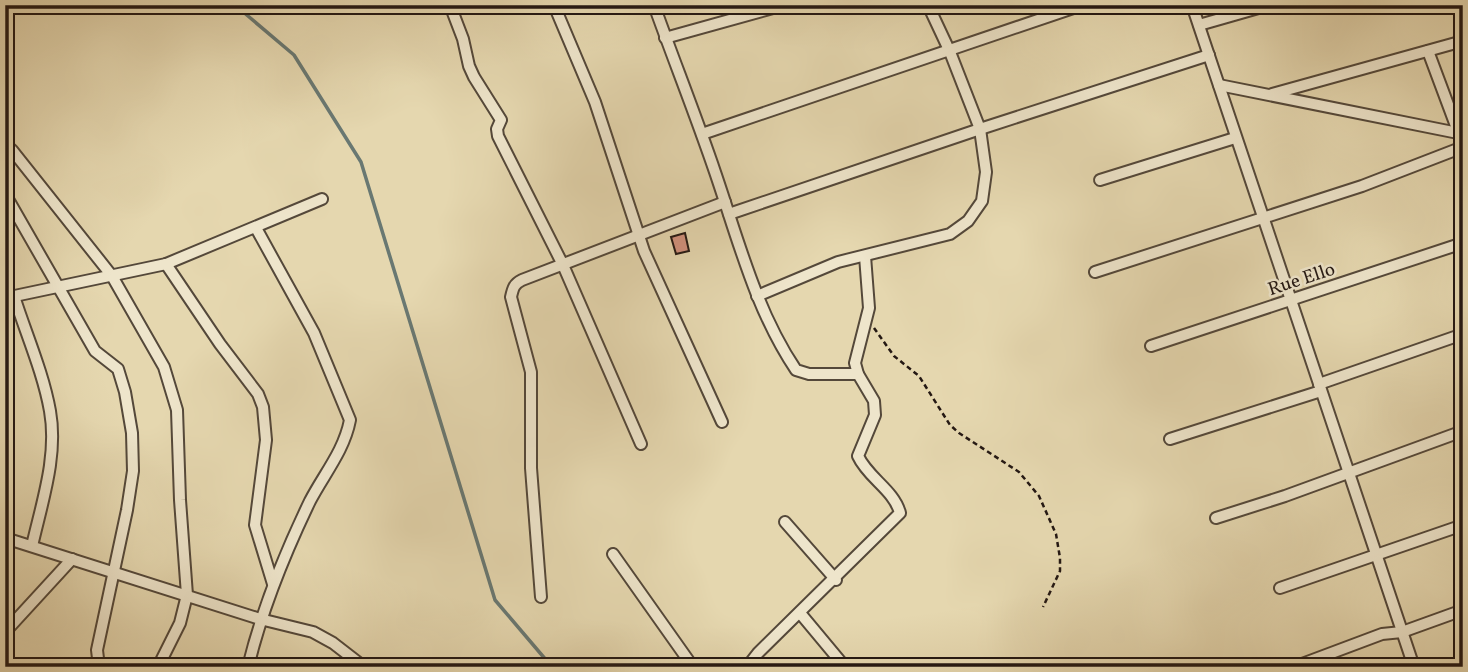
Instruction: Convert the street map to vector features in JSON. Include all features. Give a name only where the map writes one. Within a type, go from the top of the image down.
[{"type":"street","points":[[450,5],[463,39],[468,66],[502,120],[497,130],[498,136],[563,265],[641,444]]},
{"type":"street","points":[[554,5],[595,102],[640,236],[722,422]]},
{"type":"street","points":[[654,5],[702,134],[757,296],[778,343],[796,370],[809,374],[858,374]]},
{"type":"street","points":[[665,37],[748,10],[784,5]]},
{"type":"street","points":[[757,296],[838,262],[950,234],[968,221],[982,201],[986,188],[986,172],[980,129],[950,52],[928,5]]},
{"type":"street","points":[[702,134],[1083,5]]},
{"type":"street","points":[[1192,5],[1414,667]]},
{"type":"street","points":[[1199,25],[1269,5]]},
{"type":"street","points":[[1269,95],[1463,41]]},
{"type":"street","points":[[1428,51],[1461,133]]},
{"type":"street","points":[[729,214],[1209,55]]},
{"type":"street","points":[[1219,85],[1461,133]]},
{"type":"street","points":[[1100,180],[1235,138]]},
{"type":"street","points":[[1095,272],[1262,216],[1362,187],[1463,147]]},
{"type":"street","points":[[12,150],[112,276],[164,367],[177,410],[187,595],[180,622],[159,667]]},
{"type":"street","points":[[5,194],[95,351],[118,369],[125,392],[132,433],[132,471],[127,510],[97,650],[99,667]]},
{"type":"street","points":[[32,545],[49,471],[50,412],[10,297],[166,264],[322,200]]},
{"type":"street","points":[[541,597],[531,468],[531,372],[511,297],[515,284],[725,202]]},
{"type":"street","points":[[248,667],[260,619],[273,584],[310,502],[341,450],[351,420],[314,333],[256,228]]},
{"type":"street","name":"Rue Ello","points":[[1151,346],[1463,243]]},
{"type":"street","points":[[747,667],[900,513],[898,504],[864,467],[858,456],[875,415],[874,401],[858,374],[856,355],[869,308],[865,256]]},
{"type":"street","points":[[166,264],[220,344],[258,394],[263,407],[266,440],[255,525],[273,584]]},
{"type":"street","points":[[1170,439],[1463,334]]},
{"type":"street","points":[[1216,518],[1285,496],[1463,431]]},
{"type":"street","points":[[785,522],[835,579]]},
{"type":"street","points":[[1280,589],[1463,525]]},
{"type":"street","points":[[5,538],[260,619],[313,632],[333,643],[364,667]]},
{"type":"street","points":[[613,554],[693,667]]},
{"type":"street","points":[[5,632],[72,559]]},
{"type":"street","points":[[1294,667],[1382,634],[1402,632],[1463,610]]},
{"type":"street","points":[[800,613],[845,667]]},
{"type":"path","points":[[869,308],[873,326],[894,356],[919,376],[950,425],[1019,472],[1039,496],[1056,534],[1060,558],[1060,571],[1043,607]]},
{"type":"building","points":[[685,233],[689,251],[676,254],[671,237]]},
{"type":"waterway","points":[[5,6],[10,5]]},
{"type":"waterway","points":[[235,5],[294,55],[361,162],[495,600],[552,667]]}]
